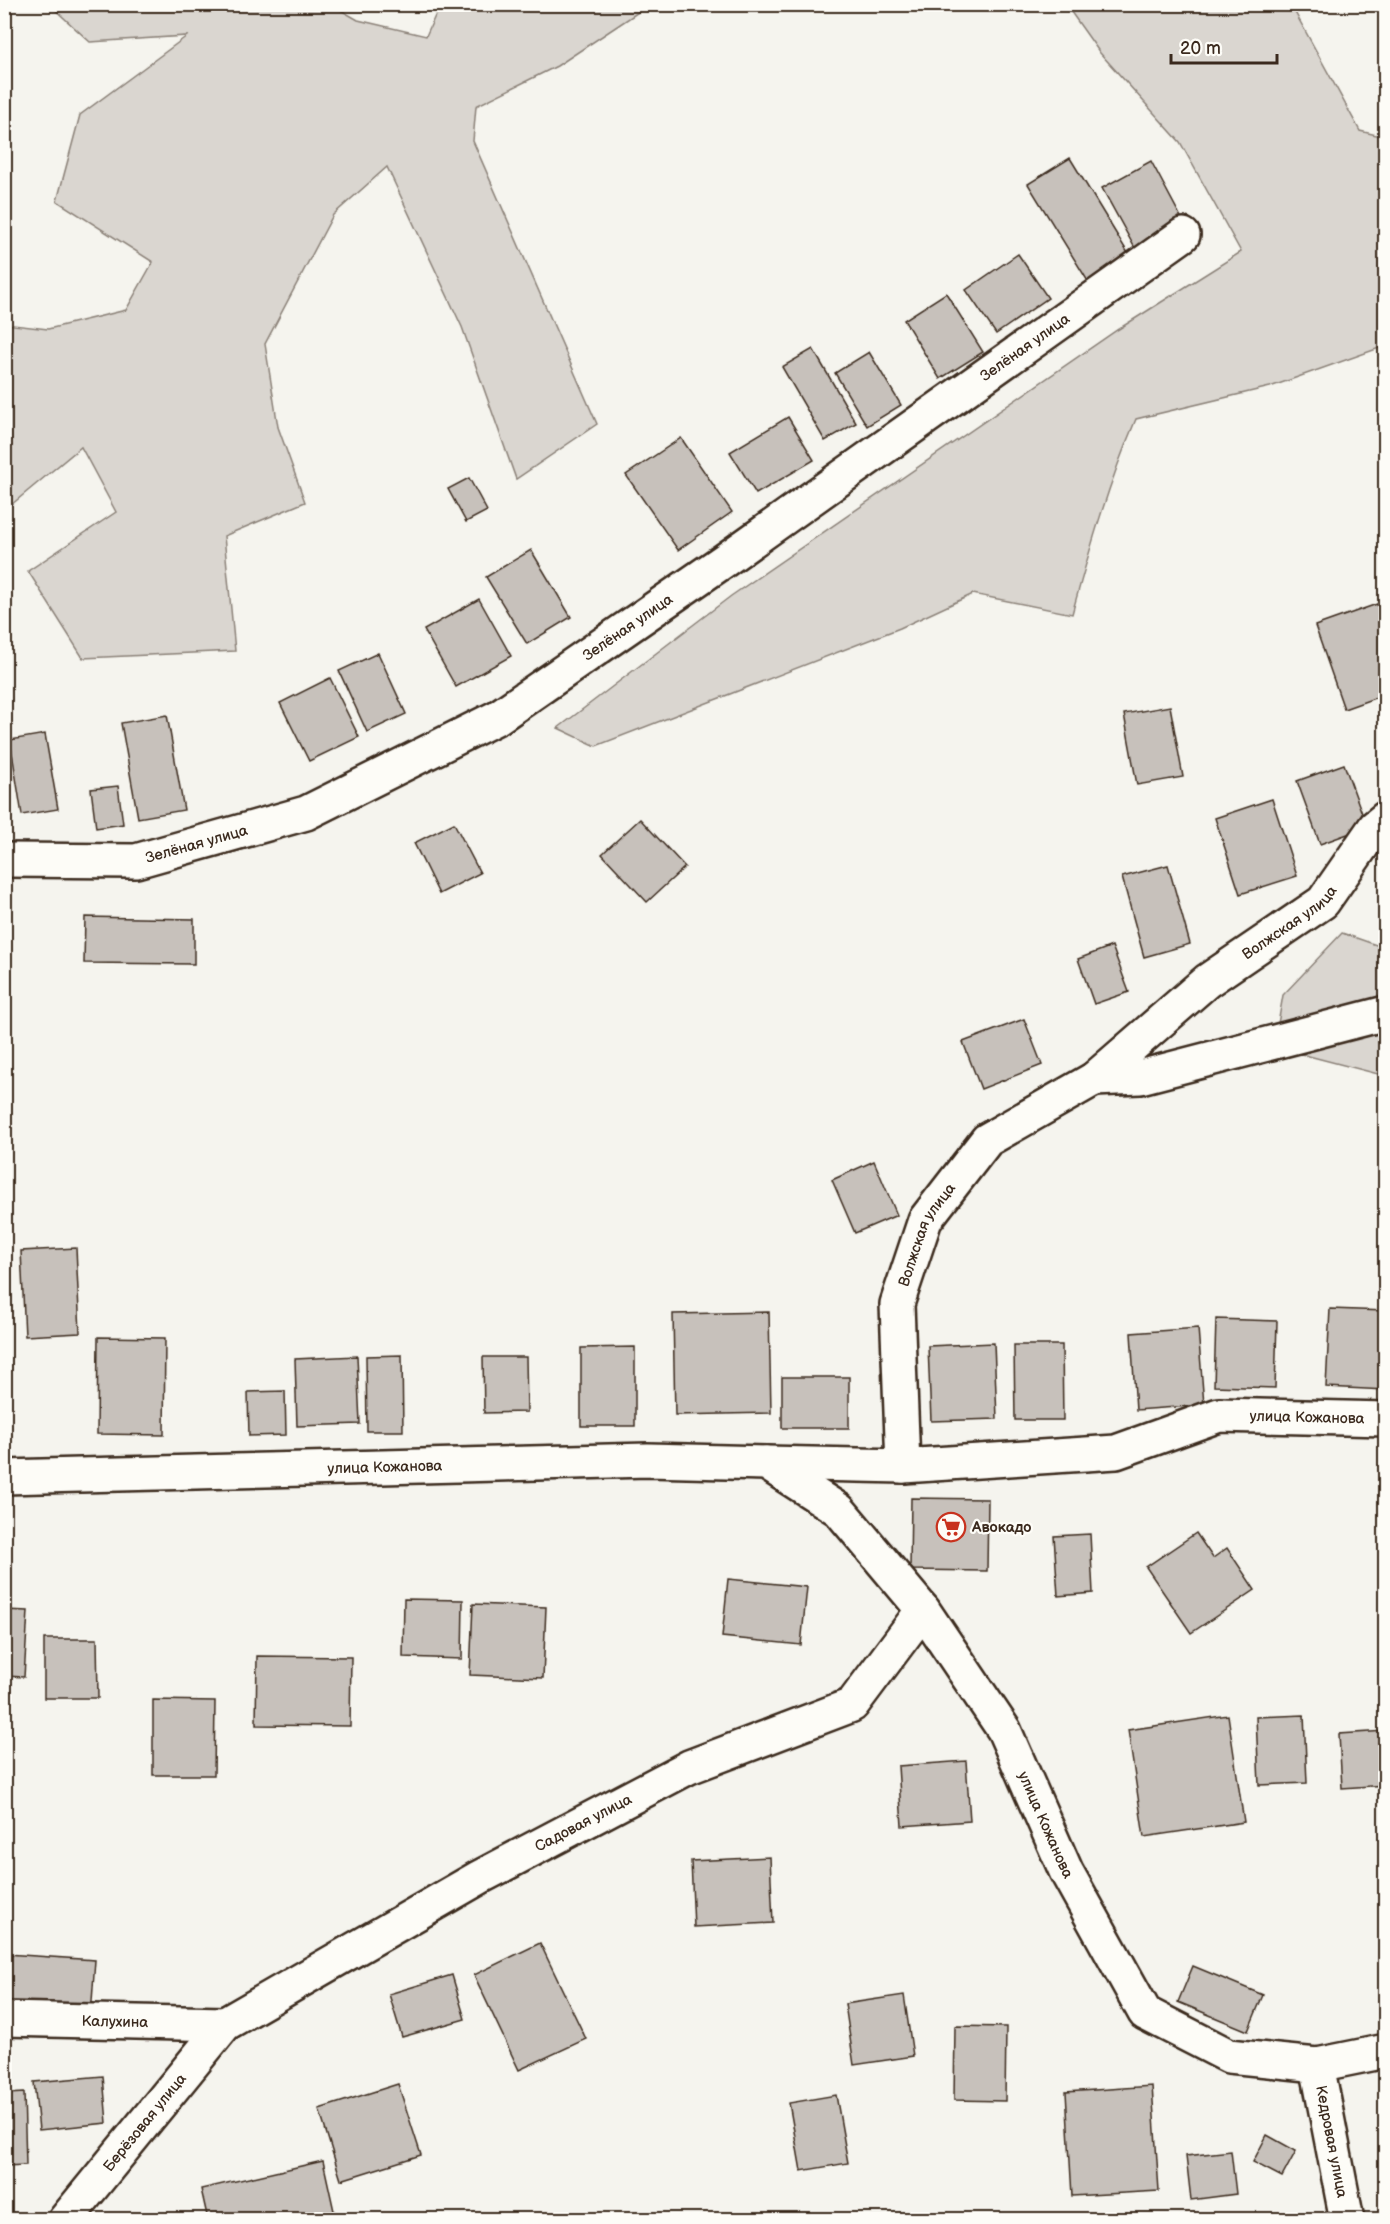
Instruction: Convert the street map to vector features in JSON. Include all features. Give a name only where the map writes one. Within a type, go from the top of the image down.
[{"type":"street","name":"Зелёная улица","points":[[4,860],[136,861],[306,813],[498,717],[725,560],[1184,235]]},
{"type":"street","name":"Волжская улица","points":[[903,1466],[897,1304],[925,1220],[987,1140],[1094,1079],[1208,981],[1323,902],[1375,827],[1386,818]]},
{"type":"street","name":"Волжская улица","points":[[1094,1079],[1140,1077],[1386,1013]]},
{"type":"street","name":"улица Кожанова","points":[[4,1477],[648,1460],[903,1466],[1116,1452],[1219,1415],[1386,1419]]},
{"type":"street","name":"улица Кожанова","points":[[766,1463],[839,1510],[923,1610],[1004,1730],[1066,1871],[1145,2013],[1229,2056],[1317,2065],[1386,2051]]},
{"type":"street","name":"Садовая улица","points":[[225,2024],[480,1877],[688,1767],[852,1705],[923,1610]]},
{"type":"street","name":"Калухина","points":[[4,2019],[225,2024]]},
{"type":"street","name":"Берёзовая улица","points":[[65,2220],[225,2024]]},
{"type":"street","name":"Кедровая улица","points":[[1317,2065],[1347,2220]]},
{"type":"shaded area","points":[[50,5],[332,5],[358,20],[426,36],[440,5],[649,5],[557,66],[476,106],[473,141],[597,424],[516,479],[462,327],[387,167],[333,215],[265,344],[278,427],[305,502],[224,536],[235,651],[83,658],[28,571],[116,512],[81,447],[5,510],[5,324],[48,329],[126,310],[153,262],[57,201],[80,115],[187,36],[90,42]]},
{"type":"shaded area","points":[[1066,5],[1291,5],[1360,131],[1385,137],[1385,346],[1270,387],[1136,419],[1101,515],[1072,614],[973,594],[900,628],[596,746],[558,728],[731,596],[1117,330],[1241,252],[1180,142],[1100,53]]},
{"type":"shaded area","points":[[1342,933],[1385,948],[1385,1073],[1378,1074],[1274,1047],[1283,995]]},
{"type":"building","points":[[1070,158],[1131,258],[1089,283],[1028,184]]},
{"type":"building","points":[[1151,161],[1184,223],[1136,250],[1102,188]]},
{"type":"building","points":[[1018,254],[1048,298],[996,334],[966,290]]},
{"type":"building","points":[[946,293],[983,352],[940,379],[904,320]]},
{"type":"building","points":[[813,349],[856,423],[825,441],[782,367]]},
{"type":"building","points":[[869,352],[901,405],[867,426],[835,373]]},
{"type":"building","points":[[788,417],[814,460],[756,494],[730,452]]},
{"type":"building","points":[[681,438],[732,512],[678,550],[626,475]]},
{"type":"building","points":[[469,478],[487,511],[466,522],[448,489]]},
{"type":"building","points":[[531,550],[571,617],[527,644],[486,577]]},
{"type":"building","points":[[479,599],[511,656],[456,687],[424,630]]},
{"type":"building","points":[[1377,604],[1386,628],[1386,694],[1344,709],[1315,626]]},
{"type":"building","points":[[378,653],[406,714],[367,732],[339,671]]},
{"type":"building","points":[[330,678],[359,737],[309,761],[280,703]]},
{"type":"building","points":[[1170,706],[1183,777],[1137,785],[1124,714]]},
{"type":"building","points":[[167,715],[184,810],[138,818],[121,723]]},
{"type":"building","points":[[45,734],[58,809],[22,815],[10,740]]},
{"type":"building","points":[[1344,764],[1367,827],[1320,844],[1297,781]]},
{"type":"building","points":[[118,786],[123,824],[96,828],[91,789]]},
{"type":"building","points":[[1272,799],[1297,876],[1240,894],[1215,818]]},
{"type":"building","points":[[640,819],[685,867],[647,902],[602,854]]},
{"type":"building","points":[[454,823],[480,873],[439,894],[414,843]]},
{"type":"building","points":[[1168,865],[1190,944],[1144,957],[1122,877]]},
{"type":"building","points":[[85,917],[194,919],[194,964],[84,963]]},
{"type":"building","points":[[1112,946],[1129,992],[1094,1004],[1078,959]]},
{"type":"building","points":[[1024,1019],[1042,1065],[981,1089],[963,1042]]},
{"type":"building","points":[[874,1161],[897,1215],[855,1233],[832,1180]]},
{"type":"building","points":[[76,1248],[80,1333],[25,1336],[21,1251]]},
{"type":"building","points":[[1330,1309],[1386,1311],[1386,1390],[1326,1387]]},
{"type":"building","points":[[769,1312],[771,1413],[675,1415],[673,1314]]},
{"type":"building","points":[[1216,1319],[1277,1321],[1275,1388],[1214,1386]]},
{"type":"building","points":[[1198,1328],[1204,1405],[1136,1410],[1131,1333]]},
{"type":"building","points":[[98,1337],[165,1338],[164,1435],[97,1434]]},
{"type":"building","points":[[994,1343],[997,1419],[931,1421],[928,1346]]},
{"type":"building","points":[[1014,1345],[1062,1345],[1063,1420],[1015,1420]]},
{"type":"building","points":[[635,1347],[635,1426],[581,1426],[581,1348]]},
{"type":"building","points":[[402,1355],[403,1431],[367,1431],[366,1356]]},
{"type":"building","points":[[357,1356],[360,1424],[297,1426],[295,1359]]},
{"type":"building","points":[[483,1357],[526,1357],[527,1412],[484,1413]]},
{"type":"building","points":[[782,1377],[849,1377],[849,1428],[782,1428]]},
{"type":"building","points":[[285,1391],[286,1435],[249,1436],[248,1392]]},
{"type":"building","points":[[911,1498],[988,1499],[987,1571],[910,1570]]},
{"type":"building","points":[[1196,1533],[1213,1558],[1227,1548],[1255,1590],[1191,1633],[1146,1567]]},
{"type":"building","points":[[1090,1534],[1093,1593],[1058,1596],[1054,1536]]},
{"type":"building","points":[[728,1579],[807,1587],[801,1645],[722,1637]]},
{"type":"building","points":[[404,1599],[463,1600],[462,1659],[403,1657]]},
{"type":"building","points":[[473,1604],[546,1607],[543,1678],[470,1675]]},
{"type":"building","points":[[4,1610],[28,1611],[24,1677],[4,1676]]},
{"type":"building","points":[[44,1639],[97,1639],[98,1698],[44,1698]]},
{"type":"building","points":[[257,1656],[351,1657],[350,1726],[256,1725]]},
{"type":"building","points":[[153,1700],[215,1701],[214,1775],[153,1775]]},
{"type":"building","points":[[1228,1715],[1244,1822],[1144,1837],[1128,1730]]},
{"type":"building","points":[[1304,1715],[1307,1783],[1259,1785],[1256,1717]]},
{"type":"building","points":[[1386,1731],[1386,1785],[1342,1788],[1339,1734]]},
{"type":"building","points":[[966,1761],[970,1821],[902,1826],[898,1766]]},
{"type":"building","points":[[770,1857],[773,1923],[694,1927],[691,1861]]},
{"type":"building","points":[[540,1943],[586,2039],[519,2070],[474,1975]]},
{"type":"building","points":[[6,1954],[95,1960],[91,2015],[4,2009]]},
{"type":"building","points":[[1193,1966],[1263,1995],[1248,2031],[1178,2002]]},
{"type":"building","points":[[452,1975],[465,2019],[402,2037],[389,1994]]},
{"type":"building","points":[[904,1995],[913,2056],[854,2065],[845,2004]]},
{"type":"building","points":[[955,2026],[1006,2027],[1005,2101],[954,2100]]},
{"type":"building","points":[[4,2073],[7,2073],[7,2094],[24,2093],[26,2165],[4,2166]]},
{"type":"building","points":[[103,2076],[107,2123],[39,2130],[34,2082]]},
{"type":"building","points":[[398,2084],[421,2155],[341,2180],[319,2109]]},
{"type":"building","points":[[1152,2086],[1159,2191],[1072,2196],[1066,2092]]},
{"type":"building","points":[[836,2095],[848,2163],[801,2171],[789,2103]]},
{"type":"building","points":[[1267,2135],[1296,2151],[1282,2177],[1253,2162]]},
{"type":"building","points":[[1231,2151],[1236,2194],[1191,2200],[1186,2156]]},
{"type":"building","points":[[323,2161],[336,2220],[208,2220],[201,2189]]},
{"type":"place","name":"Авокадо","points":[[951,1527]]}]
